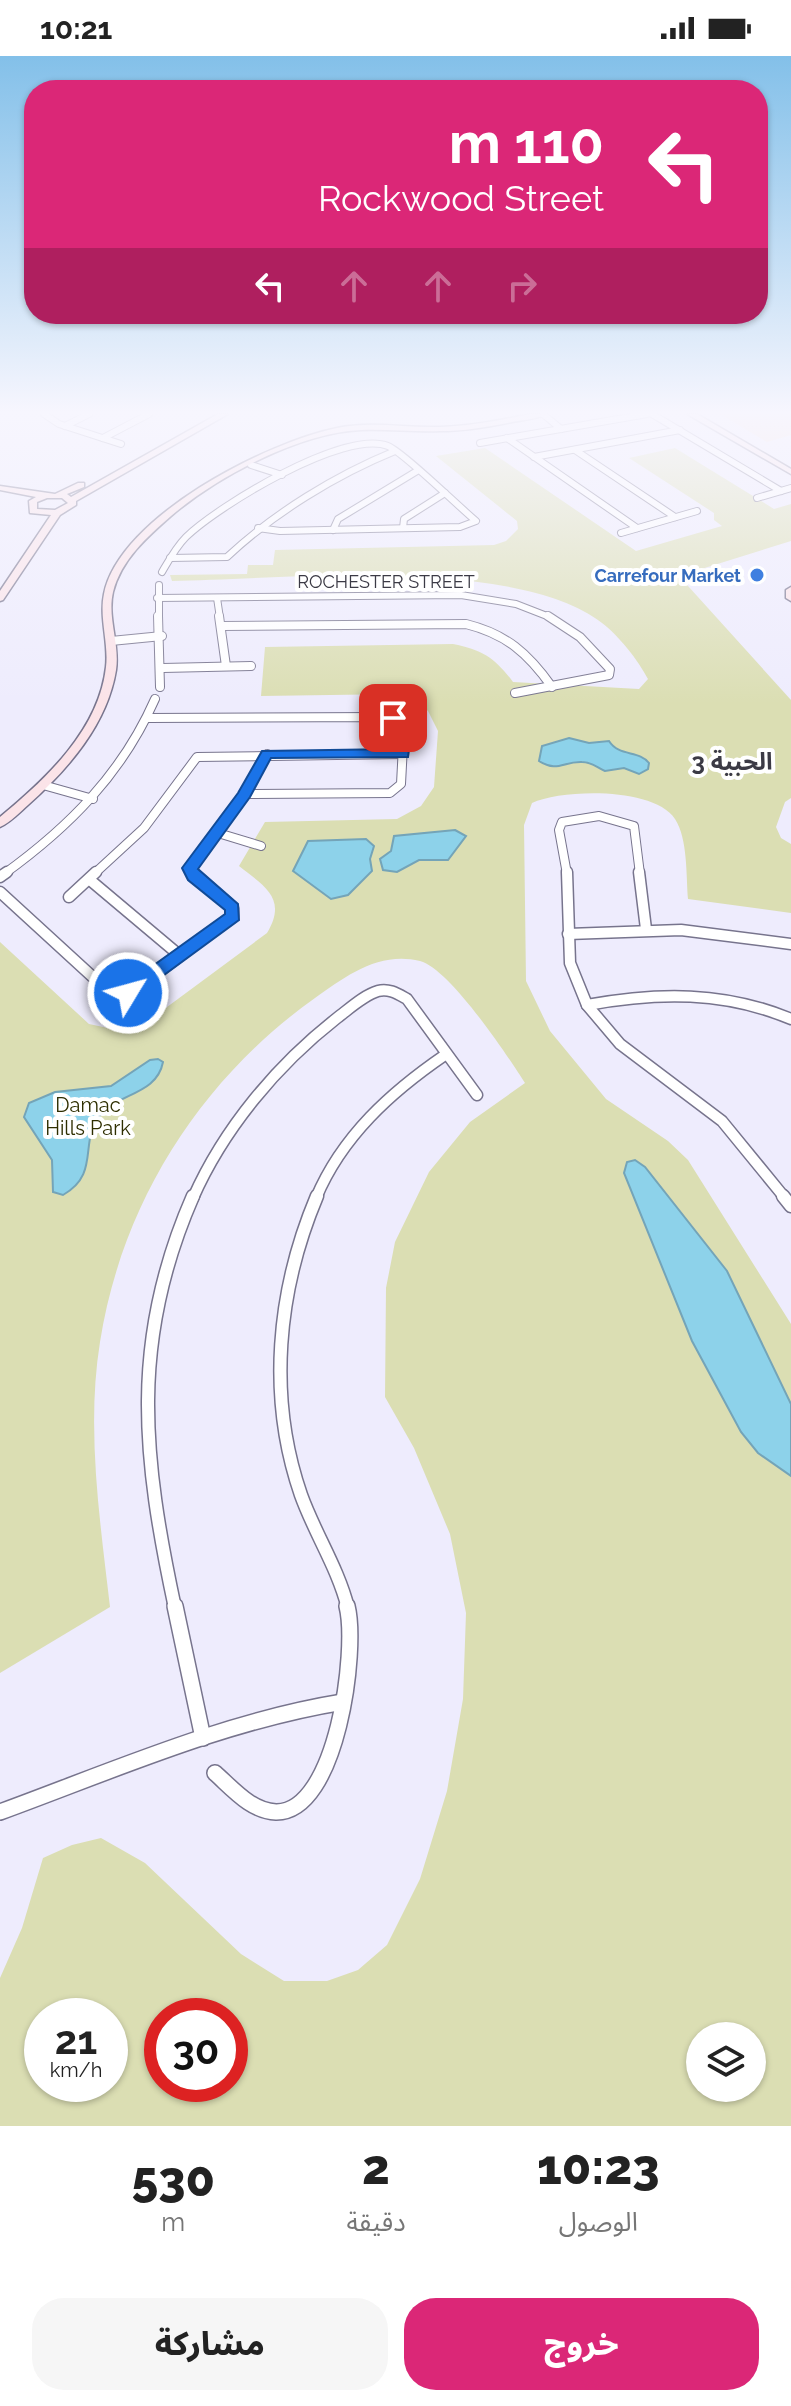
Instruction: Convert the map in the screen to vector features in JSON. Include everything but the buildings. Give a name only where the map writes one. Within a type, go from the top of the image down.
[{"type":"street","points":[[0,589],[40,525],[35,511]]},
{"type":"street","points":[[43,511],[57,513]]},
{"type":"street","points":[[0,598],[57,513],[62,511]]},
{"type":"street","points":[[0,823],[45,782],[85,733],[103,698],[111,667],[109,590],[128,549],[170,511]]},
{"type":"street","points":[[162,572],[170,558],[203,523],[224,511]]},
{"type":"street","points":[[170,558],[224,558],[258,528],[288,511]]},
{"type":"street","points":[[333,530],[338,519],[352,511]]},
{"type":"street","points":[[403,528],[404,519],[417,511]]},
{"type":"street","points":[[258,528],[280,531],[474,524],[476,518],[467,511]]},
{"type":"street","points":[[612,511],[637,528]]},
{"type":"street","points":[[665,511],[675,517]]},
{"type":"street","points":[[621,533],[697,511]]},
{"type":"street","points":[[159,585],[157,598],[163,668],[160,687]]},
{"type":"street","points":[[791,590],[791,598]]},
{"type":"street","name":"ROCHESTER STREET","points":[[157,598],[454,595],[517,604],[573,631],[610,669],[604,678],[515,693]]},
{"type":"street","points":[[217,598],[226,666]]},
{"type":"street","points":[[222,626],[466,624],[497,633],[522,647],[552,687]]},
{"type":"street","points":[[111,639],[162,634]]},
{"type":"street","points":[[163,668],[251,666]]},
{"type":"street","points":[[0,877],[48,842],[95,797],[128,755],[155,699]]},
{"type":"street","points":[[148,718],[390,717],[400,721],[405,728],[401,784],[387,795],[245,794]]},
{"type":"street","points":[[69,897],[144,828],[198,760],[215,754],[403,754]]},
{"type":"street","points":[[0,892],[111,992],[122,994],[133,991],[178,954],[233,916],[233,908],[193,876],[190,868],[245,794],[267,754]]},
{"type":"street","points":[[45,782],[95,797]]},
{"type":"street","points":[[646,929],[635,838],[628,826],[610,818],[584,818],[567,823],[562,837],[570,963],[587,1005],[611,1039],[629,1055],[702,1104],[724,1124],[791,1206]]},
{"type":"street","points":[[218,833],[261,846]]},
{"type":"street","points":[[90,880],[178,954]]},
{"type":"street","points":[[568,934],[646,929],[717,932],[791,944]]},
{"type":"street","points":[[203,1738],[150,1470],[147,1375],[160,1289],[186,1212],[220,1145],[289,1061],[365,999],[392,996],[410,1004],[477,1095]]},
{"type":"street","points":[[587,1005],[654,996],[713,997],[758,1006],[791,1019]]},
{"type":"street","points":[[215,1773],[258,1807],[276,1811],[295,1807],[311,1796],[323,1778],[343,1702],[352,1641],[350,1609],[342,1579],[309,1516],[289,1447],[281,1391],[280,1339],[286,1289],[297,1242],[314,1200],[336,1161],[379,1105],[445,1055]]},
{"type":"street","points":[[0,1812],[203,1738],[292,1710],[343,1702]]},
{"type":"green space","name":"Damac Hills Park","points":[[504,511],[577,511],[636,551],[722,526],[714,520],[714,513],[710,511],[791,511],[791,541],[679,576],[791,700],[791,798],[785,802],[776,827],[781,838],[791,844],[791,913],[688,899],[684,847],[679,827],[664,809],[648,801],[629,796],[585,793],[546,798],[532,803],[524,825],[526,981],[550,1031],[606,1099],[668,1141],[688,1160],[791,1324],[791,2126],[0,2126],[0,1978],[22,1928],[43,1858],[72,1845],[101,1838],[145,1863],[241,1954],[284,1981],[327,1981],[358,1970],[387,1945],[420,1879],[447,1791],[463,1699],[466,1613],[450,1534],[414,1448],[385,1397],[386,1288],[395,1242],[429,1172],[470,1122],[525,1083],[492,1034],[447,980],[420,961],[405,959],[391,959],[351,974],[274,1030],[236,1066],[173,1148],[148,1193],[127,1241],[111,1290],[100,1342],[94,1408],[99,1508],[110,1607],[0,1673],[0,942],[89,1024],[122,1031],[140,1027],[267,933],[273,921],[274,902],[264,887],[239,866],[265,822],[397,819],[421,806],[434,787],[438,731],[428,711],[415,700],[399,694],[261,696],[265,647],[453,644],[488,656],[513,682],[639,689],[648,679],[628,649],[602,623],[564,602],[514,588],[396,576],[172,581],[170,575],[247,574],[248,565],[273,565],[275,550],[494,545],[506,541],[518,529],[517,521]]},
{"type":"water","points":[[569,738],[589,743],[609,741],[618,749],[645,759],[649,763],[648,769],[639,774],[624,768],[605,771],[585,762],[551,766],[539,761],[542,746]]},
{"type":"water","points":[[455,830],[466,836],[448,860],[419,860],[397,872],[383,870],[380,859],[391,851],[394,836]]},
{"type":"water","points":[[366,839],[374,846],[370,859],[372,871],[348,895],[331,899],[293,871],[308,841]]},
{"type":"water","points":[[150,1060],[163,1062],[153,1081],[110,1106],[95,1123],[86,1167],[75,1186],[63,1195],[53,1192],[52,1160],[24,1117],[29,1103],[55,1092],[111,1086]]},
{"type":"water","points":[[635,1160],[645,1167],[727,1271],[791,1404],[791,1476],[758,1453],[741,1432],[692,1341],[624,1173],[627,1162]]},
{"type":"place","name":"Carrefour Market","points":[[757,575]]},
{"type":"district","name":"الحبية 3","points":[[732,761]]},
{"type":"route","points":[[128,993],[233,916],[233,908],[193,876],[190,868],[245,794],[267,754],[403,754],[405,728],[393,718]]}]
